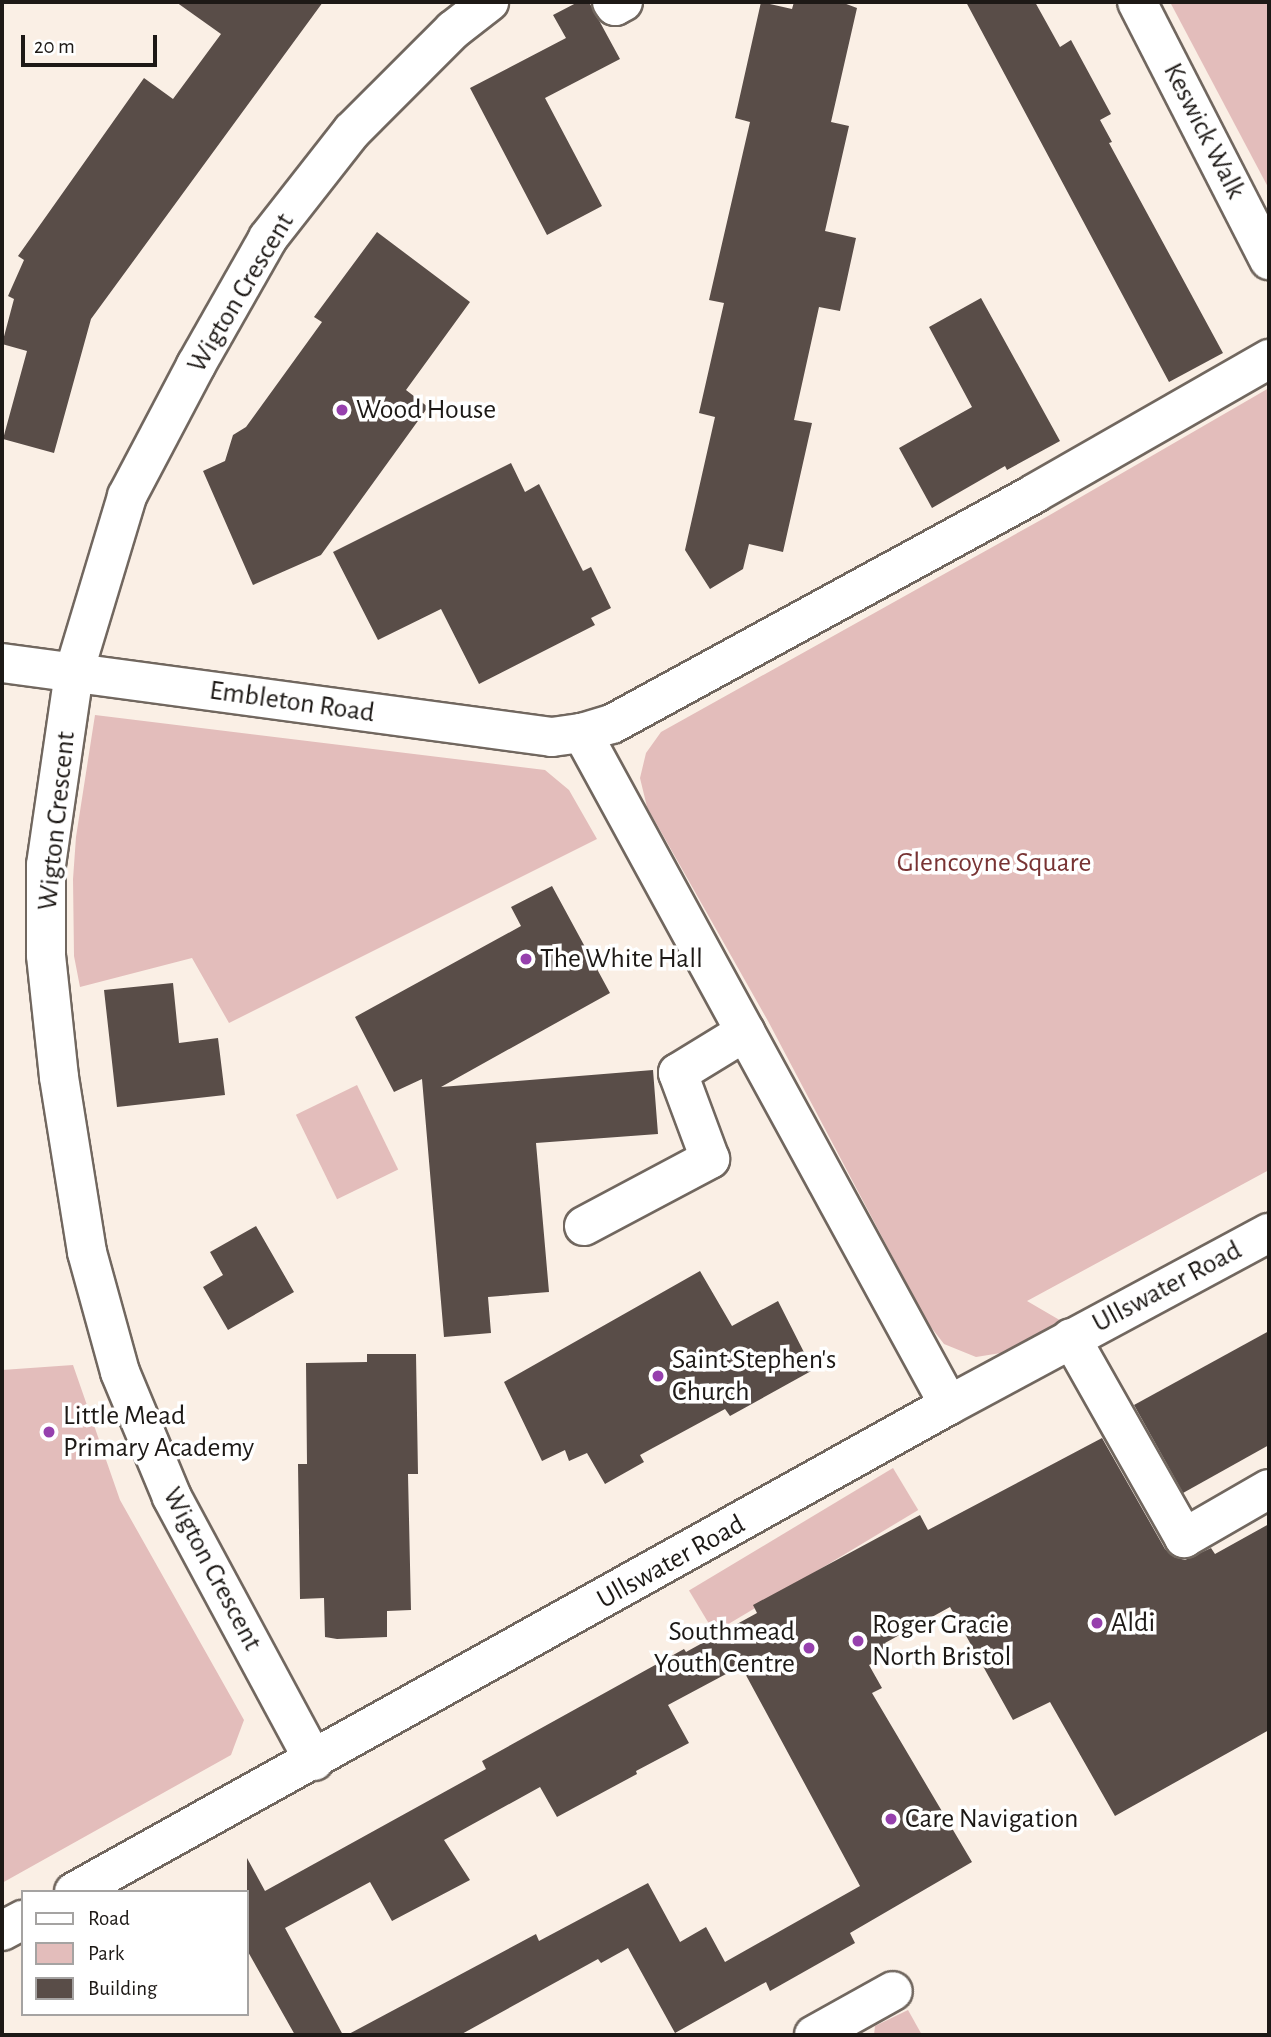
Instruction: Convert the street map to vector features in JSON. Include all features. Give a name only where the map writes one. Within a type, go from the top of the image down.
[{"type":"street","name":"Wigton Crescent","points":[[314,1761],[172,1497],[120,1372],[87,1252],[59,1077],[46,956],[46,865],[74,672],[127,496],[196,365],[268,238],[352,131],[453,30],[489,2]]},
{"type":"street","points":[[612,2],[615,6],[623,2]]},
{"type":"street","name":"Keswick Walk","points":[[1137,2],[1269,260]]},
{"type":"street","points":[[949,1405],[582,733],[624,717],[1130,440],[1269,359]]},
{"type":"street","name":"Embleton Road","points":[[2,663],[552,737],[582,733]]},
{"type":"street","points":[[584,1226],[710,1159],[678,1073],[745,1032]]},
{"type":"street","name":"Ullswater Road","points":[[78,1890],[314,1761],[949,1405],[1269,1233]]},
{"type":"street","points":[[1071,1338],[1184,1538],[1269,1489]]},
{"type":"street","points":[[2,1931],[21,1921]]},
{"type":"street","points":[[823,2033],[893,1992]]},
{"type":"green space","points":[[1170,2],[1266,2],[1269,7],[1269,189]]},
{"type":"green space","name":"Glencoyne Square","points":[[1269,388],[1269,1170],[1027,1301],[1063,1322],[1007,1352],[976,1357],[944,1344],[927,1322],[768,1021],[647,807],[640,778],[646,753],[661,732],[1048,516]]},
{"type":"green space","points":[[95,715],[545,770],[569,790],[597,839],[229,1023],[192,958],[80,987],[74,956],[73,879],[76,837]]},
{"type":"green space","points":[[357,1085],[398,1169],[337,1199],[296,1115]]},
{"type":"green space","name":"Little Mead Primary Academy","points":[[73,1365],[120,1500],[244,1720],[231,1755],[2,1883],[2,1370]]},
{"type":"green space","points":[[893,1468],[918,1510],[714,1633],[689,1591]]},
{"type":"green space","points":[[908,2010],[922,2035],[874,2035],[875,2026]]},
{"type":"building","points":[[176,2],[323,2],[91,319],[54,453],[3,439],[27,351],[2,344],[14,299],[8,296],[24,260],[18,256],[144,78],[173,99],[221,34]]},
{"type":"building","points":[[578,2],[589,2],[620,59],[545,98],[602,206],[547,235],[470,88],[566,38],[553,15]]},
{"type":"building","points":[[761,2],[792,9],[794,2],[841,2],[857,8],[831,122],[849,126],[825,231],[856,238],[840,311],[819,307],[794,420],[812,423],[783,552],[749,544],[743,569],[710,589],[685,550],[715,417],[699,413],[724,303],[709,300],[750,122],[735,118]]},
{"type":"building","points":[[966,2],[1035,2],[1060,47],[1071,40],[1111,114],[1100,120],[1112,142],[1109,143],[1223,353],[1169,382]]},
{"type":"building","name":"Wood House","points":[[377,232],[470,302],[406,390],[428,407],[321,555],[253,585],[203,471],[225,461],[233,435],[246,427],[322,322],[314,317]]},
{"type":"building","points":[[981,298],[1060,441],[1007,470],[1005,466],[932,508],[899,448],[972,407],[929,327]]},
{"type":"building","points":[[511,463],[525,492],[539,484],[583,571],[591,567],[611,608],[591,618],[595,625],[479,684],[441,609],[378,640],[333,552]]},
{"type":"building","points":[[552,886],[610,993],[441,1087],[653,1070],[658,1134],[536,1143],[549,1292],[488,1297],[491,1333],[444,1337],[422,1079],[394,1092],[355,1017],[521,926],[511,907]]},
{"type":"building","points":[[173,983],[179,1043],[218,1038],[225,1095],[117,1107],[104,990]]},
{"type":"building","points":[[256,1226],[294,1292],[228,1330],[203,1287],[223,1275],[210,1252]]},
{"type":"building","name":"Saint Stephen's Church","points":[[700,1271],[732,1326],[778,1301],[813,1370],[730,1416],[725,1409],[640,1455],[644,1462],[605,1484],[587,1453],[569,1461],[565,1450],[542,1461],[504,1382]]},
{"type":"building","points":[[1269,1331],[1269,1445],[1183,1493],[1134,1405]]},
{"type":"building","points":[[367,1354],[416,1354],[418,1474],[408,1474],[411,1610],[387,1611],[387,1637],[337,1639],[325,1637],[324,1598],[300,1599],[298,1464],[307,1464],[306,1363],[367,1362]]},
{"type":"building","points":[[1102,1438],[1165,1549],[1174,1557],[1185,1560],[1211,1548],[1215,1554],[1269,1524],[1269,1730],[1115,1816],[1050,1702],[1013,1720],[950,1607],[885,1643],[891,1653],[869,1665],[882,1688],[872,1693],[972,1862],[850,1933],[855,1943],[770,1991],[766,1982],[675,2033],[628,1948],[601,1963],[598,1959],[460,2035],[347,2035],[536,1934],[539,1941],[648,1883],[680,1942],[706,1927],[725,1962],[860,1886],[741,1666],[668,1705],[689,1743],[636,1771],[637,1774],[557,1817],[540,1787],[444,1840],[470,1880],[392,1921],[370,1882],[285,1928],[343,2035],[295,2035],[248,1952],[247,1858],[265,1891],[486,1769],[482,1761],[684,1649],[686,1652],[757,1613],[753,1605],[920,1515],[928,1530]]},
{"type":"place","name":"Wood House","points":[[342,410]]},
{"type":"place","name":"The White Hall","points":[[526,959]]},
{"type":"place","name":"Saint Stephen's Church","points":[[658,1376]]},
{"type":"place","name":"Little Mead Primary Academy","points":[[49,1432]]},
{"type":"place","name":"Aldi","points":[[1097,1623]]},
{"type":"place","name":"Roger Gracie North Bristol","points":[[858,1641]]},
{"type":"place","name":"Southmead Youth Centre","points":[[809,1648]]},
{"type":"place","name":"Care Navigation","points":[[891,1819]]}]
